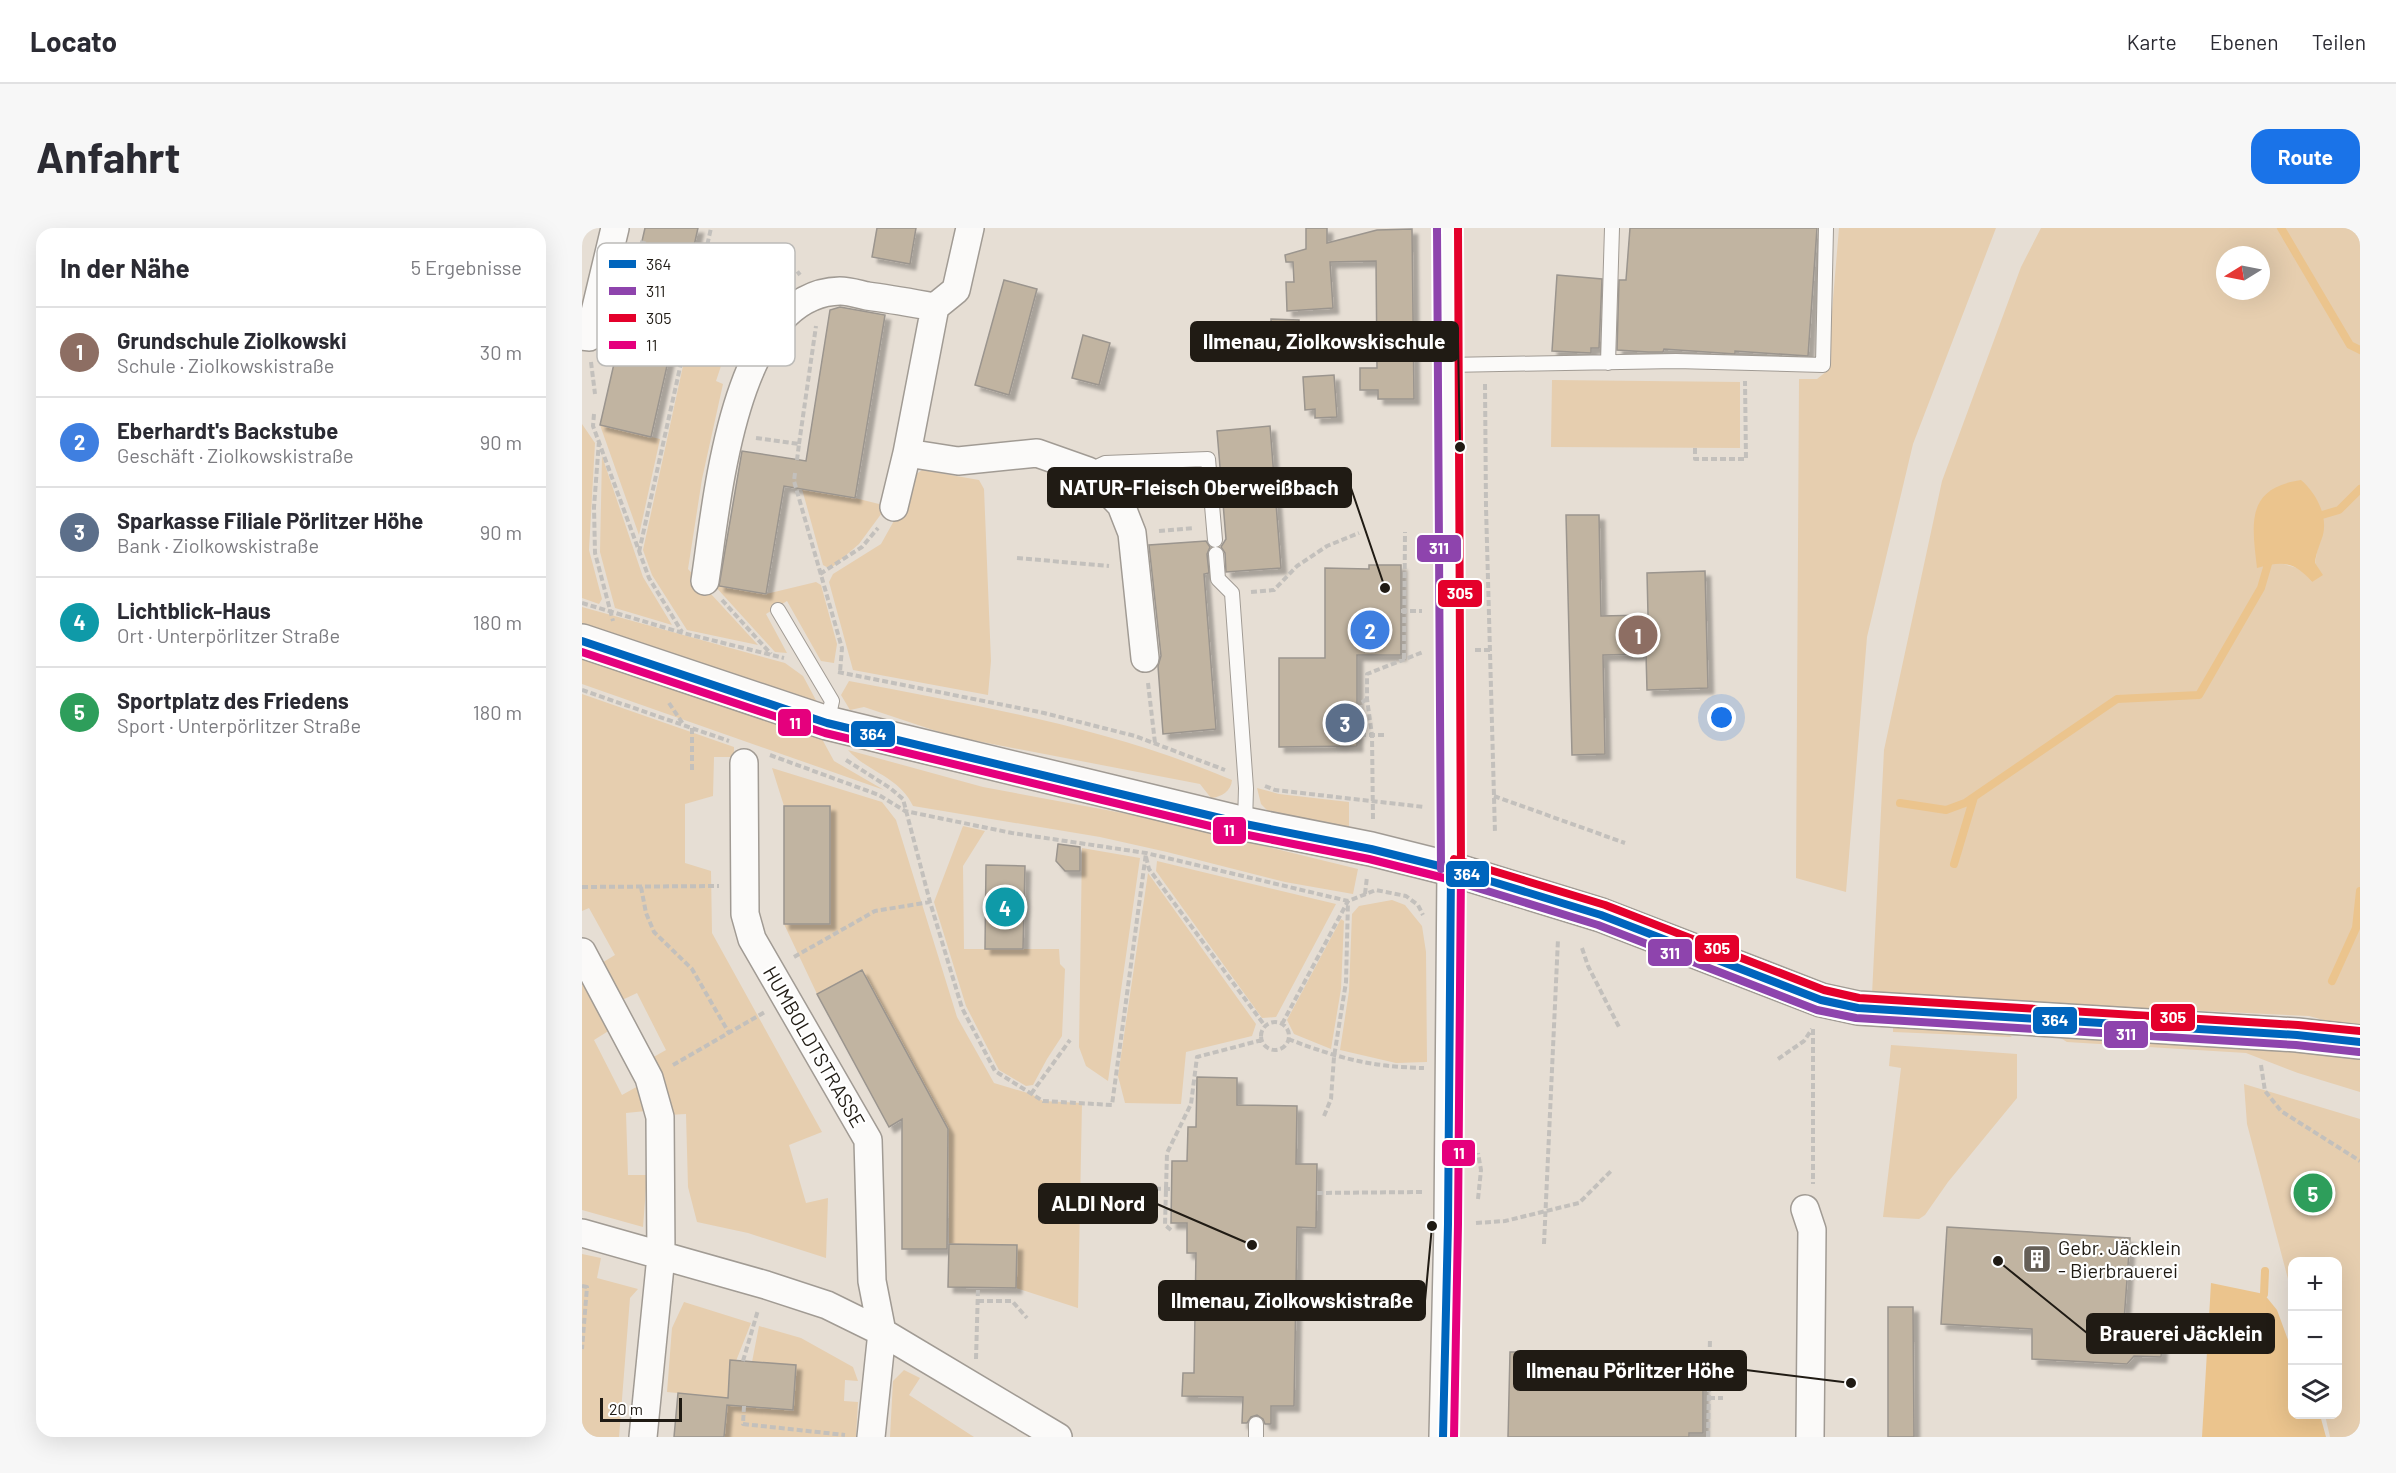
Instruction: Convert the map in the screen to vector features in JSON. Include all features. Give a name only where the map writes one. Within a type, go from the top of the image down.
[{"type":"street","points":[[612,243],[615,228]]},
{"type":"street","points":[[894,507],[907,453],[935,307],[956,290],[970,228]]},
{"type":"street","points":[[1443,1437],[1448,1224],[1451,869],[1447,228]]},
{"type":"street","points":[[795,307],[805,300],[840,291],[935,307]]},
{"type":"street","points":[[582,336],[590,337],[597,306]]},
{"type":"street","points":[[705,581],[729,434],[745,385],[754,366]]},
{"type":"street","points":[[907,453],[958,461],[1037,453],[1088,471],[1121,505],[1132,533],[1145,658]]},
{"type":"street","points":[[582,641],[830,712],[1245,824],[1371,849],[1451,869],[1601,915],[1821,1000],[1858,1008],[2297,1035],[2360,1042]]},
{"type":"street","name":"HUMBOLDTSTRASSE","points":[[750,754],[744,886],[745,914],[752,939],[868,1140],[872,1281],[882,1332],[860,1436]]},
{"type":"street","points":[[582,952],[649,1078],[660,1117],[661,1256],[643,1437]]},
{"type":"street","points":[[1805,1209],[1812,1230],[1810,1437]]},
{"type":"street","points":[[582,1233],[766,1285],[827,1305],[882,1332],[1058,1437]]},
{"type":"lane","points":[[1608,363],[1612,228]]},
{"type":"lane","points":[[1447,365],[1676,361],[1823,365],[1826,228]]},
{"type":"lane","points":[[1088,471],[1105,464],[1208,459],[1218,579],[1232,593],[1245,779],[1245,824]]},
{"type":"lane","points":[[778,610],[811,665],[830,712]]},
{"type":"path","points":[[708,243],[711,228]]},
{"type":"path","points":[[797,460],[820,296]]},
{"type":"path","points":[[1695,448],[1695,459],[1746,459],[1745,363]]},
{"type":"path","points":[[1485,365],[1486,507],[1495,833]]},
{"type":"path","points":[[639,552],[681,366]]},
{"type":"path","points":[[594,414],[593,426],[649,578],[683,633]]},
{"type":"path","points":[[729,434],[799,444]]},
{"type":"path","points":[[599,441],[594,507],[595,553],[610,611]]},
{"type":"path","points":[[795,473],[794,481],[842,648],[840,673],[830,712],[834,747],[843,759],[890,788],[903,800],[930,902],[962,1008],[995,1071],[1043,1101],[1112,1105],[1146,853]]},
{"type":"path","points":[[820,573],[862,547],[894,507]]},
{"type":"path","points":[[1404,659],[1405,532]]},
{"type":"path","points":[[1132,533],[1215,540]]},
{"type":"path","points":[[1274,590],[1297,566],[1327,546],[1359,533]]},
{"type":"path","points":[[1017,558],[1136,568]]},
{"type":"path","points":[[705,581],[772,656]]},
{"type":"path","points":[[582,603],[683,633],[840,673],[1044,713],[1155,742],[1275,790],[1450,810]]},
{"type":"path","points":[[1371,849],[1374,802],[1367,674],[1431,649],[1490,650]]},
{"type":"path","points":[[1145,658],[1155,742]]},
{"type":"path","points":[[582,690],[692,728],[750,754],[879,795],[905,811],[1012,833],[1146,853],[1348,901],[1376,891],[1406,896],[1418,905],[1426,921]]},
{"type":"path","points":[[1367,699],[1360,702],[1359,735],[1384,735]]},
{"type":"path","points":[[692,728],[692,770]]},
{"type":"path","points":[[1494,796],[1625,843]]},
{"type":"path","points":[[1146,853],[1149,869],[1265,1026]]},
{"type":"path","points":[[582,887],[744,886]]},
{"type":"path","points":[[641,887],[646,913],[654,932],[692,969],[729,1033]]},
{"type":"path","points":[[1282,1024],[1348,901]]},
{"type":"path","points":[[1324,1116],[1330,1099],[1346,982],[1348,901]]},
{"type":"path","points":[[793,958],[875,911],[930,902]]},
{"type":"path","points":[[1544,1244],[1558,939]]},
{"type":"path","points":[[1582,948],[1588,966],[1619,1027]]},
{"type":"path","points":[[649,1078],[787,1000]]},
{"type":"path","points":[[1273,1022],[1282,1024],[1287,1030],[1288,1039],[1284,1046],[1275,1050],[1267,1047],[1262,1040],[1261,1033],[1265,1026],[1273,1022]]},
{"type":"path","points":[[1778,1059],[1804,1041],[1813,1029],[1813,1182]]},
{"type":"path","points":[[1288,1039],[1334,1057],[1388,1067],[1428,1068]]},
{"type":"path","points":[[1031,1094],[1070,1040]]},
{"type":"path","points":[[1171,1230],[1165,1225],[1164,1189],[1167,1153],[1191,1104],[1197,1057],[1262,1040]]},
{"type":"path","points":[[2261,1065],[2265,1091],[2281,1111],[2360,1161]]},
{"type":"path","points":[[1482,1224],[1579,1203],[1611,1171]]},
{"type":"path","points":[[1110,1188],[1172,1189]]},
{"type":"path","points":[[1317,1193],[1392,1192]]},
{"type":"path","points":[[743,1361],[766,1285]]},
{"type":"path","points":[[582,1286],[587,1287],[582,1349]]},
{"type":"path","points":[[967,1381],[976,1363],[978,1288]]},
{"type":"path","points":[[978,1301],[1012,1301],[1027,1318]]},
{"type":"path","points":[[1708,1437],[1710,1338]]},
{"type":"path","points":[[1709,1398],[1723,1398]]},
{"type":"path","points":[[744,1406],[743,1424],[860,1436]]},
{"type":"shaded area","points":[[1839,228],[1996,228],[1913,444],[1867,637],[1846,892],[1796,878],[1799,379],[1817,379],[1827,371]]},
{"type":"shaded area","points":[[2041,228],[2360,228],[2360,1030],[2309,1016],[1872,995],[1884,750],[1942,481],[2021,267]],"holes":[[[2323,534],[2318,546],[2312,582],[2301,569],[2277,562]]]},
{"type":"shaded area","points":[[683,366],[721,366],[716,381],[723,384],[702,479],[688,569],[758,645],[687,630],[652,575],[643,550]]},
{"type":"shaded area","points":[[1552,380],[1740,382],[1740,448],[1551,447]]},
{"type":"shaded area","points":[[582,424],[595,443],[589,550],[602,599],[599,604],[582,598]]},
{"type":"shaded area","points":[[600,425],[660,439],[639,535]]},
{"type":"shaded area","points":[[602,456],[643,577],[672,625],[615,608],[600,552]]},
{"type":"shaded area","points":[[922,470],[979,480],[984,489],[991,661],[988,695],[853,670],[829,582],[833,574],[881,544],[905,501],[911,478]]},
{"type":"shaded area","points":[[2301,480],[2315,497],[2324,519],[2323,535],[2315,563],[2323,575],[2312,582],[2299,570],[2287,564],[2257,568],[2255,552],[2254,523],[2256,510],[2261,500],[2270,491],[2283,484]]},
{"type":"shaded area","points":[[802,489],[887,506],[859,544],[830,569],[823,565]]},
{"type":"shaded area","points":[[816,582],[821,585],[837,644],[834,663],[821,661],[787,601],[766,614],[787,653],[775,652],[714,585],[766,594]]},
{"type":"shaded area","points":[[582,607],[785,663],[803,676],[818,704],[582,626]]},
{"type":"shaded area","points":[[582,657],[822,739],[834,761],[884,790],[582,684]]},
{"type":"shaded area","points":[[849,681],[1044,720],[1091,732],[1186,762],[1232,780],[1231,784],[1225,793],[1211,798],[1200,784],[951,736],[864,707],[850,710],[841,695]]},
{"type":"shaded area","points":[[582,694],[734,747],[734,757],[714,757],[713,796],[685,804],[685,863],[711,871],[712,933],[822,1132],[789,1145],[806,1203],[828,1198],[826,1258],[748,1233],[697,1222],[688,1187],[686,1114],[668,1115],[666,1089],[650,1059],[666,1050],[637,993],[620,1001],[600,964],[615,955],[589,908],[582,911]]},
{"type":"shaded area","points":[[848,750],[983,787],[1144,817],[1358,869],[1353,894],[1285,882],[1100,837],[913,806],[900,788],[864,764]]},
{"type":"shaded area","points":[[772,768],[882,802],[896,820],[957,1017],[994,1083],[1031,1094],[1043,1101],[1082,1103],[1078,1308],[1016,1288],[1016,1245],[949,1244],[948,1130],[862,970],[817,994],[784,924],[830,923],[830,806],[784,806]]},
{"type":"shaded area","points":[[1257,788],[1279,794],[1349,802],[1349,830],[1271,814],[1261,804]]},
{"type":"shaded area","points":[[963,826],[985,831],[963,866],[964,949],[1059,949],[1060,964],[1065,969],[1062,1036],[1033,1085],[1026,1086],[999,1070],[966,1006],[934,902]]},
{"type":"shaded area","points":[[1082,848],[1140,858],[1108,1081],[1086,1066],[1079,1047]]},
{"type":"shaded area","points":[[1157,861],[1336,904],[1276,1017],[1262,1018],[1156,871]]},
{"type":"shaded area","points":[[1148,873],[1256,1024],[1252,1036],[1186,1052],[1181,1104],[1125,1103],[1118,1076]]},
{"type":"shaded area","points":[[1392,900],[1405,905],[1422,926],[1426,952],[1427,1062],[1396,1063],[1340,1050],[1349,991],[1352,914],[1359,906]]},
{"type":"shaded area","points":[[1341,919],[1344,921],[1341,989],[1331,1049],[1294,1034],[1287,1020]]},
{"type":"shaded area","points":[[582,981],[610,1030],[594,1040],[622,1095],[640,1085],[646,1111],[626,1113],[628,1175],[647,1175],[643,1227],[582,1210]]},
{"type":"shaded area","points":[[1893,1028],[2004,1031],[2012,1037],[1893,1032]]},
{"type":"shaded area","points":[[2059,1037],[2146,1038],[2360,1057],[2360,1092],[2298,1073],[2246,1053],[2067,1042]]},
{"type":"shaded area","points":[[1891,1045],[2017,1054],[2017,1098],[1948,1182],[1925,1215],[1919,1219],[1883,1217],[1901,1068],[1889,1066]]},
{"type":"shaded area","points":[[2244,1084],[2360,1119],[2360,1437],[2330,1437],[2326,1419],[2342,1419],[2342,1257],[2288,1257],[2288,1279],[2247,1124]]},
{"type":"shaded area","points":[[582,1254],[601,1258],[597,1278],[638,1289],[630,1298],[619,1437],[582,1437]]},
{"type":"shaded area","points":[[2211,1283],[2264,1294],[2277,1310],[2288,1340],[2288,1419],[2321,1419],[2326,1437],[2202,1437]]},
{"type":"shaded area","points":[[684,1302],[751,1323],[736,1361],[730,1361],[728,1398],[667,1392],[672,1328]]},
{"type":"shaded area","points":[[759,1326],[801,1338],[853,1367],[858,1381],[845,1380],[844,1401],[858,1402],[856,1437],[724,1437],[727,1405],[793,1410],[796,1365],[752,1362]]},
{"type":"shaded area","points":[[904,1370],[920,1378],[909,1395],[974,1437],[890,1437],[893,1381]]},
{"type":"building","points":[[645,228],[698,228],[695,243],[642,243]]},
{"type":"building","points":[[877,228],[916,228],[910,264],[872,257]]},
{"type":"building","points":[[1306,228],[1327,228],[1327,243],[1377,230],[1412,229],[1414,399],[1378,399],[1378,390],[1360,390],[1360,368],[1377,368],[1376,261],[1330,262],[1333,308],[1287,311],[1286,282],[1294,282],[1293,262],[1286,262],[1285,255],[1306,249]]},
{"type":"building","points":[[1630,228],[1817,228],[1808,356],[1735,351],[1735,354],[1664,349],[1663,352],[1617,350],[1619,280],[1626,280]]},
{"type":"building","points":[[1557,275],[1602,279],[1599,348],[1591,348],[1591,353],[1552,351]]},
{"type":"building","points":[[1004,280],[1037,289],[1009,395],[975,385]]},
{"type":"building","points":[[840,307],[885,315],[855,498],[784,486],[766,594],[719,586],[742,451],[806,461],[830,310]]},
{"type":"building","points":[[1271,319],[1299,320],[1299,350],[1271,350]]},
{"type":"building","points":[[1083,335],[1110,343],[1099,385],[1072,378]]},
{"type":"building","points":[[613,366],[667,366],[651,437],[600,425]]},
{"type":"building","points":[[1334,375],[1337,417],[1315,418],[1315,409],[1305,410],[1303,377]]},
{"type":"building","points":[[1270,426],[1281,568],[1226,572],[1225,553],[1221,547],[1226,539],[1217,431]]},
{"type":"building","points":[[1566,515],[1599,515],[1601,616],[1648,615],[1647,573],[1705,571],[1708,688],[1647,690],[1646,654],[1603,655],[1605,754],[1572,755]]},
{"type":"building","points":[[1206,541],[1210,547],[1207,554],[1209,573],[1204,574],[1216,729],[1163,734],[1158,666],[1161,656],[1149,545]]},
{"type":"building","points":[[1369,565],[1401,565],[1401,655],[1357,655],[1357,746],[1279,747],[1279,658],[1325,658],[1325,568],[1369,569]]},
{"type":"building","points":[[784,806],[830,806],[830,924],[784,924]]},
{"type":"building","points":[[1058,844],[1080,847],[1080,871],[1065,871],[1056,861]]},
{"type":"building","points":[[986,865],[1025,866],[1023,949],[985,949]]},
{"type":"building","points":[[862,970],[948,1129],[947,1249],[902,1249],[902,1119],[889,1127],[817,994]]},
{"type":"building","points":[[1197,1077],[1237,1078],[1237,1105],[1297,1106],[1296,1164],[1317,1164],[1316,1228],[1297,1227],[1294,1406],[1271,1406],[1271,1424],[1265,1424],[1263,1419],[1257,1415],[1251,1417],[1247,1423],[1242,1423],[1243,1397],[1182,1396],[1183,1373],[1194,1373],[1196,1253],[1187,1253],[1187,1223],[1171,1223],[1172,1161],[1187,1161],[1188,1127],[1196,1127]]},
{"type":"building","points":[[1947,1227],[2130,1238],[2124,1321],[2164,1323],[2161,1357],[2134,1356],[2127,1364],[2032,1359],[2032,1329],[1941,1324]]},
{"type":"building","points":[[949,1244],[1017,1245],[1016,1288],[948,1287]]},
{"type":"building","points":[[1888,1307],[1913,1307],[1914,1437],[1888,1437]]},
{"type":"building","points":[[1510,1352],[1703,1352],[1703,1433],[1689,1433],[1689,1437],[1508,1437]]},
{"type":"building","points":[[730,1360],[796,1365],[793,1410],[727,1405],[724,1437],[674,1437],[678,1393],[728,1398]]},
{"type":"waterway","points":[[2281,228],[2350,345],[2360,350]]},
{"type":"waterway","points":[[2322,515],[2339,510],[2360,489]]},
{"type":"waterway","points":[[1900,803],[1946,810],[1965,803],[2117,699],[2199,695],[2261,588],[2268,564]]},
{"type":"waterway","points":[[1954,864],[1974,797]]},
{"type":"waterway","points":[[2332,981],[2356,928],[2360,891]]},
{"type":"waterway","points":[[2264,1294],[2265,1271]]},
{"type":"transit line","name":"311","points":[[1437,228],[1441,869]]},
{"type":"transit line","name":"305","points":[[1458,228],[1461,869]]},
{"type":"transit line","name":"364","points":[[582,641],[827,723],[1245,824],[1371,849],[1451,869],[1601,915],[1821,1000],[1858,1008],[2297,1035],[2360,1042]]},
{"type":"transit line","name":"11","points":[[582,652],[825,733],[1243,834],[1369,859],[1448,879]]},
{"type":"transit line","name":"305","points":[[1454,859],[1605,905],[1824,990],[1859,998],[2298,1025],[2360,1031]]},
{"type":"transit line","name":"364","points":[[1443,1437],[1448,1224],[1451,869]]},
{"type":"transit line","name":"11","points":[[1454,1437],[1461,869]]},
{"type":"transit line","name":"311","points":[[1448,879],[1598,925],[1817,1010],[1856,1018],[2296,1045],[2359,1052]]},
{"type":"place","name":"Ilmenau, Ziolkowskischule","points":[[1460,447]]},
{"type":"place","name":"NATUR-Fleisch Oberweißbach","points":[[1385,588]]},
{"type":"place","name":"Eberhardt's Backstube","points":[[1370,630]]},
{"type":"place","name":"Grundschule Ziolkowski","points":[[1638,635]]},
{"type":"place","name":"Sparkasse Filiale Pörlitzer Höhe","points":[[1345,723]]},
{"type":"place","name":"Lichtblick-Haus","points":[[1005,907]]},
{"type":"place","name":"Sportplatz des Friedens","points":[[2313,1193]]},
{"type":"place","name":"Ilmenau, Ziolkowskistraße","points":[[1432,1226]]},
{"type":"place","name":"ALDI Nord","points":[[1252,1245]]},
{"type":"place","name":"Gebr. Jäcklein - Bierbrauerei","points":[[2037,1259]]},
{"type":"place","name":"Brauerei Jäcklein","points":[[1998,1261]]},
{"type":"place","name":"Ilmenau Pörlitzer Höhe","points":[[1851,1383]]}]
